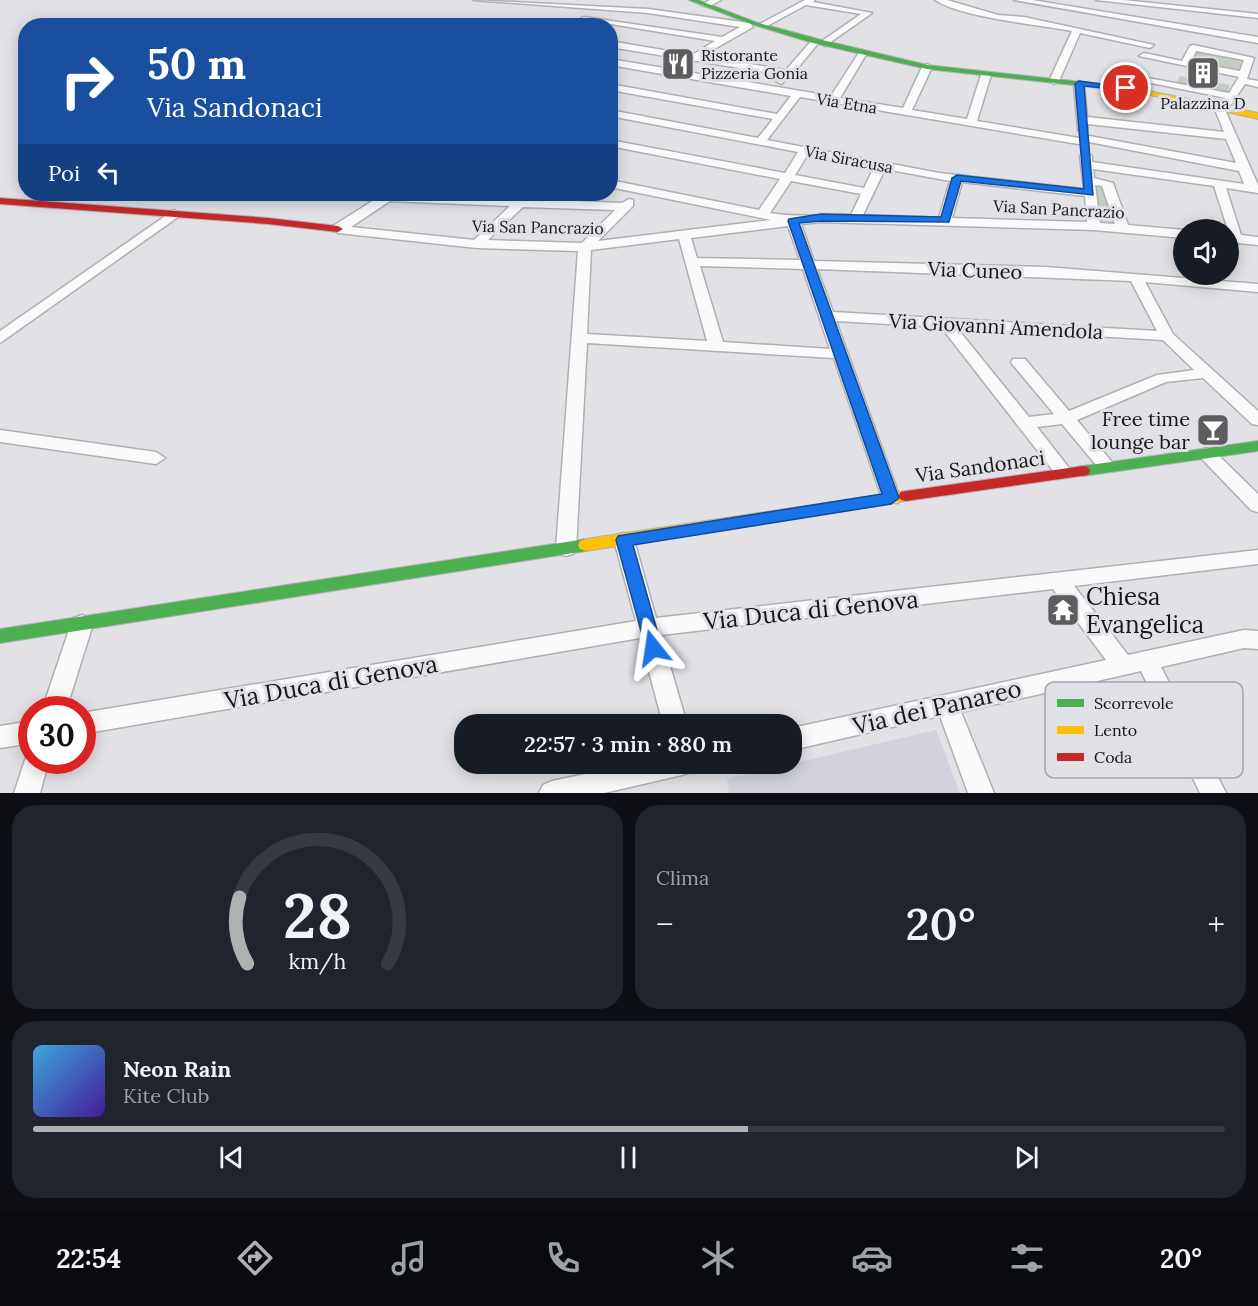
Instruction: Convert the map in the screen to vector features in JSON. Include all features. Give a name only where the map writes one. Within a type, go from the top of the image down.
[{"type":"main road","points":[[705,2],[758,26],[927,67],[1079,84],[1135,71],[1223,108],[1257,114]]},
{"type":"main road","name":"Via San Pancrazio","points":[[0,201],[338,229]]},
{"type":"main road","name":"Via Sandonaci","points":[[0,636],[891,498],[1258,446]]},
{"type":"street","points":[[477,0],[663,13],[758,26]]},
{"type":"street","points":[[587,7],[612,2],[607,0]]},
{"type":"street","points":[[939,0],[986,14],[1150,45]]},
{"type":"street","points":[[1021,0],[1258,40],[1255,51]]},
{"type":"street","points":[[1100,0],[1147,2],[1258,16]]},
{"type":"street","points":[[658,79],[723,40],[809,1],[868,13],[820,42],[773,91]]},
{"type":"street","points":[[1135,71],[1150,45],[1147,2]]},
{"type":"street","points":[[618,41],[663,13]]},
{"type":"street","points":[[618,25],[723,40]]},
{"type":"street","points":[[1054,81],[1077,30]]},
{"type":"street","points":[[618,46],[789,73]]},
{"type":"street","points":[[1185,64],[1193,48],[1249,58],[1242,80],[1221,112],[1255,189]]},
{"type":"street","points":[[833,101],[863,53]]},
{"type":"street","points":[[1135,71],[1171,62],[1258,84]]},
{"type":"street","points":[[1171,62],[1167,69],[1176,74],[1171,84]]},
{"type":"street","name":"Via Etna","points":[[618,63],[1244,168]]},
{"type":"street","points":[[906,113],[927,67]]},
{"type":"street","points":[[1135,71],[1171,84],[1232,96]]},
{"type":"street","points":[[971,123],[986,75]]},
{"type":"street","points":[[1228,84],[1242,80]]},
{"type":"street","points":[[1079,84],[1094,226]]},
{"type":"street","points":[[635,95],[648,85]]},
{"type":"street","points":[[618,90],[635,95],[779,117]]},
{"type":"street","points":[[760,142],[797,95]]},
{"type":"street","name":"Via Siracusa","points":[[618,113],[805,151],[957,178],[1089,187]]},
{"type":"street","points":[[1082,120],[1232,136]]},
{"type":"street","points":[[618,145],[867,192]]},
{"type":"street","points":[[763,214],[805,151]]},
{"type":"street","points":[[856,218],[881,165]]},
{"type":"street","points":[[1086,165],[1255,189]]},
{"type":"street","points":[[945,220],[957,178]]},
{"type":"street","points":[[1089,187],[1107,183],[1123,228]]},
{"type":"street","points":[[618,184],[793,221],[891,498]]},
{"type":"street","points":[[1219,184],[1227,219]]},
{"type":"street","points":[[566,549],[585,247],[643,189]]},
{"type":"street","points":[[338,229],[382,201]]},
{"type":"street","points":[[476,201],[625,207]]},
{"type":"street","points":[[477,244],[522,201]]},
{"type":"street","points":[[0,338],[174,214]]},
{"type":"street","name":"Via San Pancrazio","points":[[338,229],[477,244],[585,247],[793,221],[856,218],[1094,226],[1173,233]]},
{"type":"street","points":[[684,235],[716,346]]},
{"type":"street","points":[[1239,239],[1258,241]]},
{"type":"street","name":"Via Cuneo","points":[[691,262],[1136,277],[1258,288]]},
{"type":"street","points":[[1136,277],[1167,336],[1258,420]]},
{"type":"street","name":"Via Giovanni Amendola","points":[[826,316],[1167,336]]},
{"type":"street","points":[[945,323],[1064,473]]},
{"type":"street","points":[[581,338],[840,354]]},
{"type":"street","points":[[1019,362],[1107,467]]},
{"type":"street","points":[[1024,423],[1066,418],[1163,378],[1207,373]]},
{"type":"street","points":[[0,436],[156,458]]},
{"type":"street","points":[[1207,454],[1258,505]]},
{"type":"street","points":[[624,540],[672,714]]},
{"type":"street","name":"Via Duca di Genova","points":[[96,722],[648,628],[1059,582],[1258,557]]},
{"type":"street","points":[[1059,582],[1122,666]]},
{"type":"street","points":[[59,696],[82,624]]},
{"type":"street","name":"Via dei Panareo","points":[[1050,682],[1244,639],[1258,640]]},
{"type":"street","points":[[1147,661],[1158,682]]},
{"type":"street","name":"Via dei Panareo","points":[[802,737],[1045,683]]},
{"type":"street","points":[[947,705],[981,793]]},
{"type":"street","points":[[0,737],[18,734]]},
{"type":"street","points":[[27,793],[33,774]]},
{"type":"street","points":[[552,793],[637,774]]},
{"type":"street","points":[[1206,778],[1213,793]]},
{"type":"shaded area","points":[[1196,50],[1245,59],[1242,73],[1188,63]]},
{"type":"shaded area","points":[[1180,76],[1230,85],[1227,93],[1176,84]]},
{"type":"shaded area","points":[[1096,184],[1104,185],[1118,224],[1101,223]]},
{"type":"shaded area","points":[[936,730],[960,793],[729,793],[727,779],[748,774],[802,774],[802,761]]},
{"type":"traffic: fast","points":[[692,0],[753,23],[816,41],[927,67],[1137,90]]},
{"type":"traffic: fast","points":[[1083,471],[1258,446]]},
{"type":"traffic: fast","points":[[0,636],[586,545]]},
{"type":"traffic: slow","points":[[1137,90],[1258,116]]},
{"type":"traffic: slow","points":[[586,545],[906,496]]},
{"type":"traffic: jam","points":[[0,201],[268,221],[338,229]]},
{"type":"traffic: jam","points":[[906,496],[1083,471]]},
{"type":"place","name":"Ristorante Pizzeria Gonia","points":[[678,64]]},
{"type":"place","name":"Palazzina D","points":[[1203,73]]},
{"type":"place","name":"Free time lounge bar","points":[[1213,430]]},
{"type":"place","name":"Chiesa Evangelica","points":[[1063,610]]},
{"type":"route","points":[[653,648],[624,540],[891,498],[793,221],[821,218],[945,220],[957,178],[1089,193],[1079,84],[1126,88]]}]
